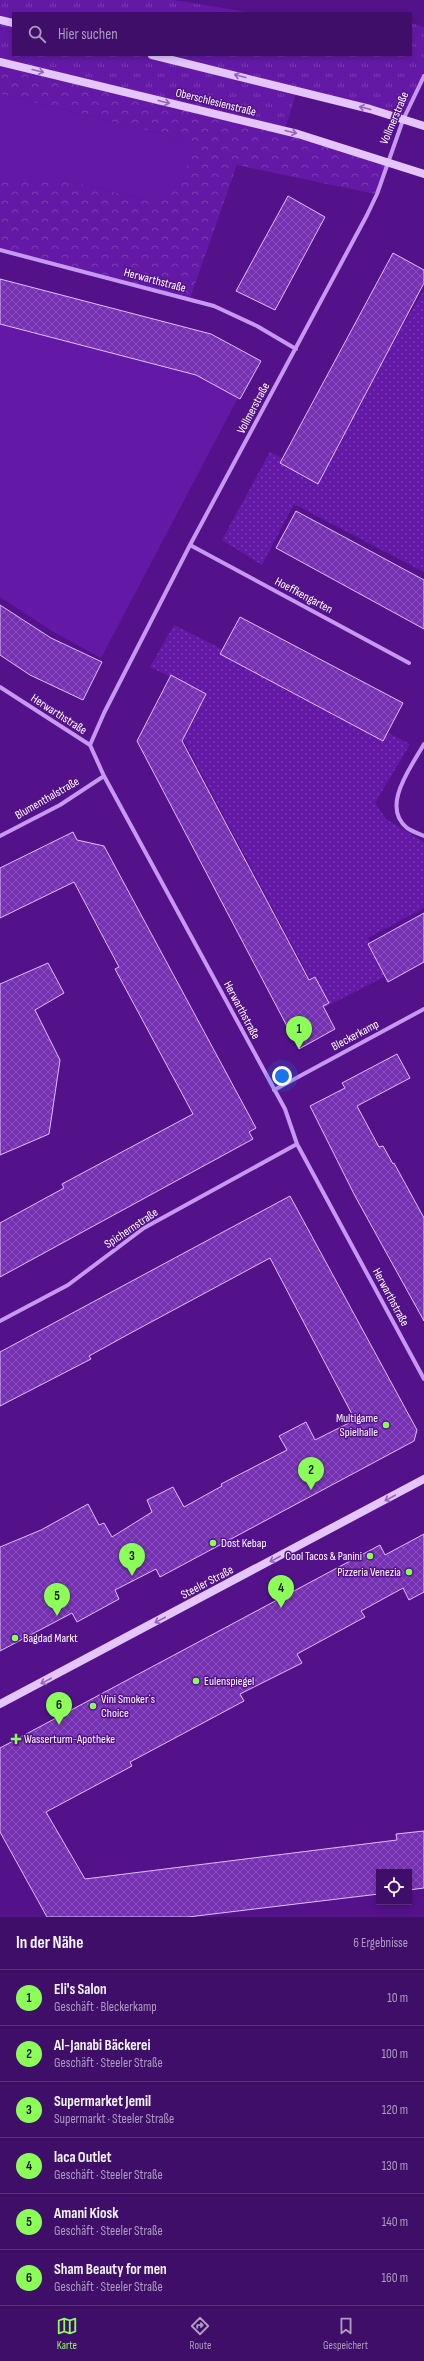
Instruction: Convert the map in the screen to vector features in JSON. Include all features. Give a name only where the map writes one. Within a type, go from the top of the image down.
[{"type":"main road","points":[[0,20],[12,23]]},
{"type":"main road","points":[[156,56],[370,109],[424,126]]},
{"type":"main road","name":"Oberschlesienstraße","points":[[0,62],[291,132],[387,161],[424,174]]},
{"type":"main road","name":"Steeler Straße","points":[[0,1704],[424,1479]]},
{"type":"street","name":"Vollmerstraße","points":[[90,746],[104,713],[190,546],[377,194],[387,161],[403,120],[424,76]]},
{"type":"street","name":"Herwarthstraße","points":[[0,250],[214,306],[250,323],[296,349]]},
{"type":"street","name":"Hoeffkengarten","points":[[190,546],[409,663]]},
{"type":"street","name":"Herwarthstraße","points":[[0,687],[90,746],[104,776],[285,1109],[297,1144],[424,1379]]},
{"type":"street","points":[[424,744],[400,789],[396,803],[399,816],[407,827],[424,836]]},
{"type":"street","name":"Blumenthalstraße","points":[[0,836],[60,805],[104,776]]},
{"type":"street","name":"Bleckerkamp","points":[[274,1090],[424,1009]]},
{"type":"street","name":"Spichernstraße","points":[[0,1321],[68,1285],[144,1228],[297,1144]]},
{"type":"green space","points":[[0,0],[174,0],[247,12],[12,12],[12,21],[0,18]]},
{"type":"green space","points":[[0,21],[12,24],[12,56],[151,56],[240,77],[296,93],[285,129],[0,60]]},
{"type":"green space","points":[[412,23],[424,27],[424,73],[402,119],[161,56],[412,56]]},
{"type":"green space","points":[[0,64],[299,137],[386,162],[375,194],[237,165],[189,301],[0,249],[0,177],[53,177],[154,202],[194,142],[0,94]]},
{"type":"green space","points":[[0,94],[194,142],[183,181],[154,202],[53,177],[0,177]]},
{"type":"green space","points":[[424,290],[424,572],[294,504],[262,565],[222,540],[270,452],[314,475]]},
{"type":"green space","points":[[0,318],[198,367],[241,392],[101,658],[52,631],[0,597]]},
{"type":"green space","points":[[174,625],[410,744],[375,803],[386,819],[424,842],[424,908],[368,938],[388,975],[325,1007],[179,731],[201,692],[150,667]]},
{"type":"building","points":[[288,196],[325,217],[275,310],[236,291]]},
{"type":"building","points":[[393,253],[424,270],[424,283],[318,484],[280,463]]},
{"type":"building","points":[[0,279],[211,334],[261,361],[240,399],[196,375],[0,324]]},
{"type":"building","points":[[296,511],[424,580],[424,629],[276,548]]},
{"type":"building","points":[[0,605],[51,638],[102,662],[83,700],[30,675],[0,655]]},
{"type":"building","points":[[240,617],[403,703],[383,741],[220,654]]},
{"type":"building","points":[[171,675],[206,694],[182,741],[309,980],[315,977],[329,1003],[323,1006],[335,1029],[299,1049],[137,741]]},
{"type":"building","points":[[73,832],[77,840],[104,846],[256,1128],[249,1132],[253,1139],[0,1277],[0,1223],[64,1188],[62,1184],[193,1114],[115,969],[119,967],[74,882],[0,918],[0,868]]},
{"type":"building","points":[[424,913],[424,962],[388,982],[368,944]]},
{"type":"building","points":[[48,963],[64,993],[35,1010],[60,1060],[49,1134],[0,1155],[0,984]]},
{"type":"building","points":[[397,1054],[410,1078],[357,1106],[379,1147],[383,1146],[393,1164],[394,1163],[424,1218],[424,1321],[355,1196],[310,1106],[345,1088],[342,1083]]},
{"type":"building","points":[[290,1196],[417,1430],[414,1441],[160,1577],[156,1569],[115,1590],[119,1599],[77,1622],[72,1613],[0,1651],[0,1547],[41,1530],[88,1504],[99,1525],[104,1523],[112,1537],[152,1512],[147,1500],[173,1487],[184,1507],[222,1486],[221,1484],[287,1450],[279,1436],[306,1422],[315,1440],[355,1420],[270,1258],[89,1356],[91,1359],[0,1406],[0,1352]]},
{"type":"building","points":[[424,1534],[424,1592],[409,1600],[403,1588],[361,1611],[365,1617],[297,1654],[302,1663],[240,1694],[244,1701],[130,1762],[132,1766],[46,1812],[85,1879],[397,1840],[396,1834],[424,1831],[424,1888],[412,1890],[412,1869],[376,1869],[376,1894],[188,1917],[47,1917],[0,1832],[0,1748],[380,1545],[385,1555]]},
{"type":"place","name":"Eli's Salon","points":[[299,1049]]},
{"type":"place","name":"Multigame Spielhalle","points":[[386,1425]]},
{"type":"place","name":"Al-Janabi Bäckerei","points":[[311,1490]]},
{"type":"place","name":"Dost Kebap","points":[[213,1543]]},
{"type":"place","name":"Cool Tacos & Panini","points":[[370,1556]]},
{"type":"place","name":"Pizzeria Venezia","points":[[409,1572]]},
{"type":"place","name":"Supermarket Jemil","points":[[132,1576]]},
{"type":"place","name":"laca Outlet","points":[[281,1608]]},
{"type":"place","name":"Amani Kiosk","points":[[57,1616]]},
{"type":"place","name":"Bagdad Markt","points":[[15,1638]]},
{"type":"place","name":"Eulenspiegel","points":[[196,1681]]},
{"type":"place","name":"Vini Smoker´s Choice","points":[[93,1706]]},
{"type":"place","name":"Sham Beauty for men","points":[[59,1725]]},
{"type":"place","name":"Wasserturm-Apotheke","points":[[16,1739]]}]
